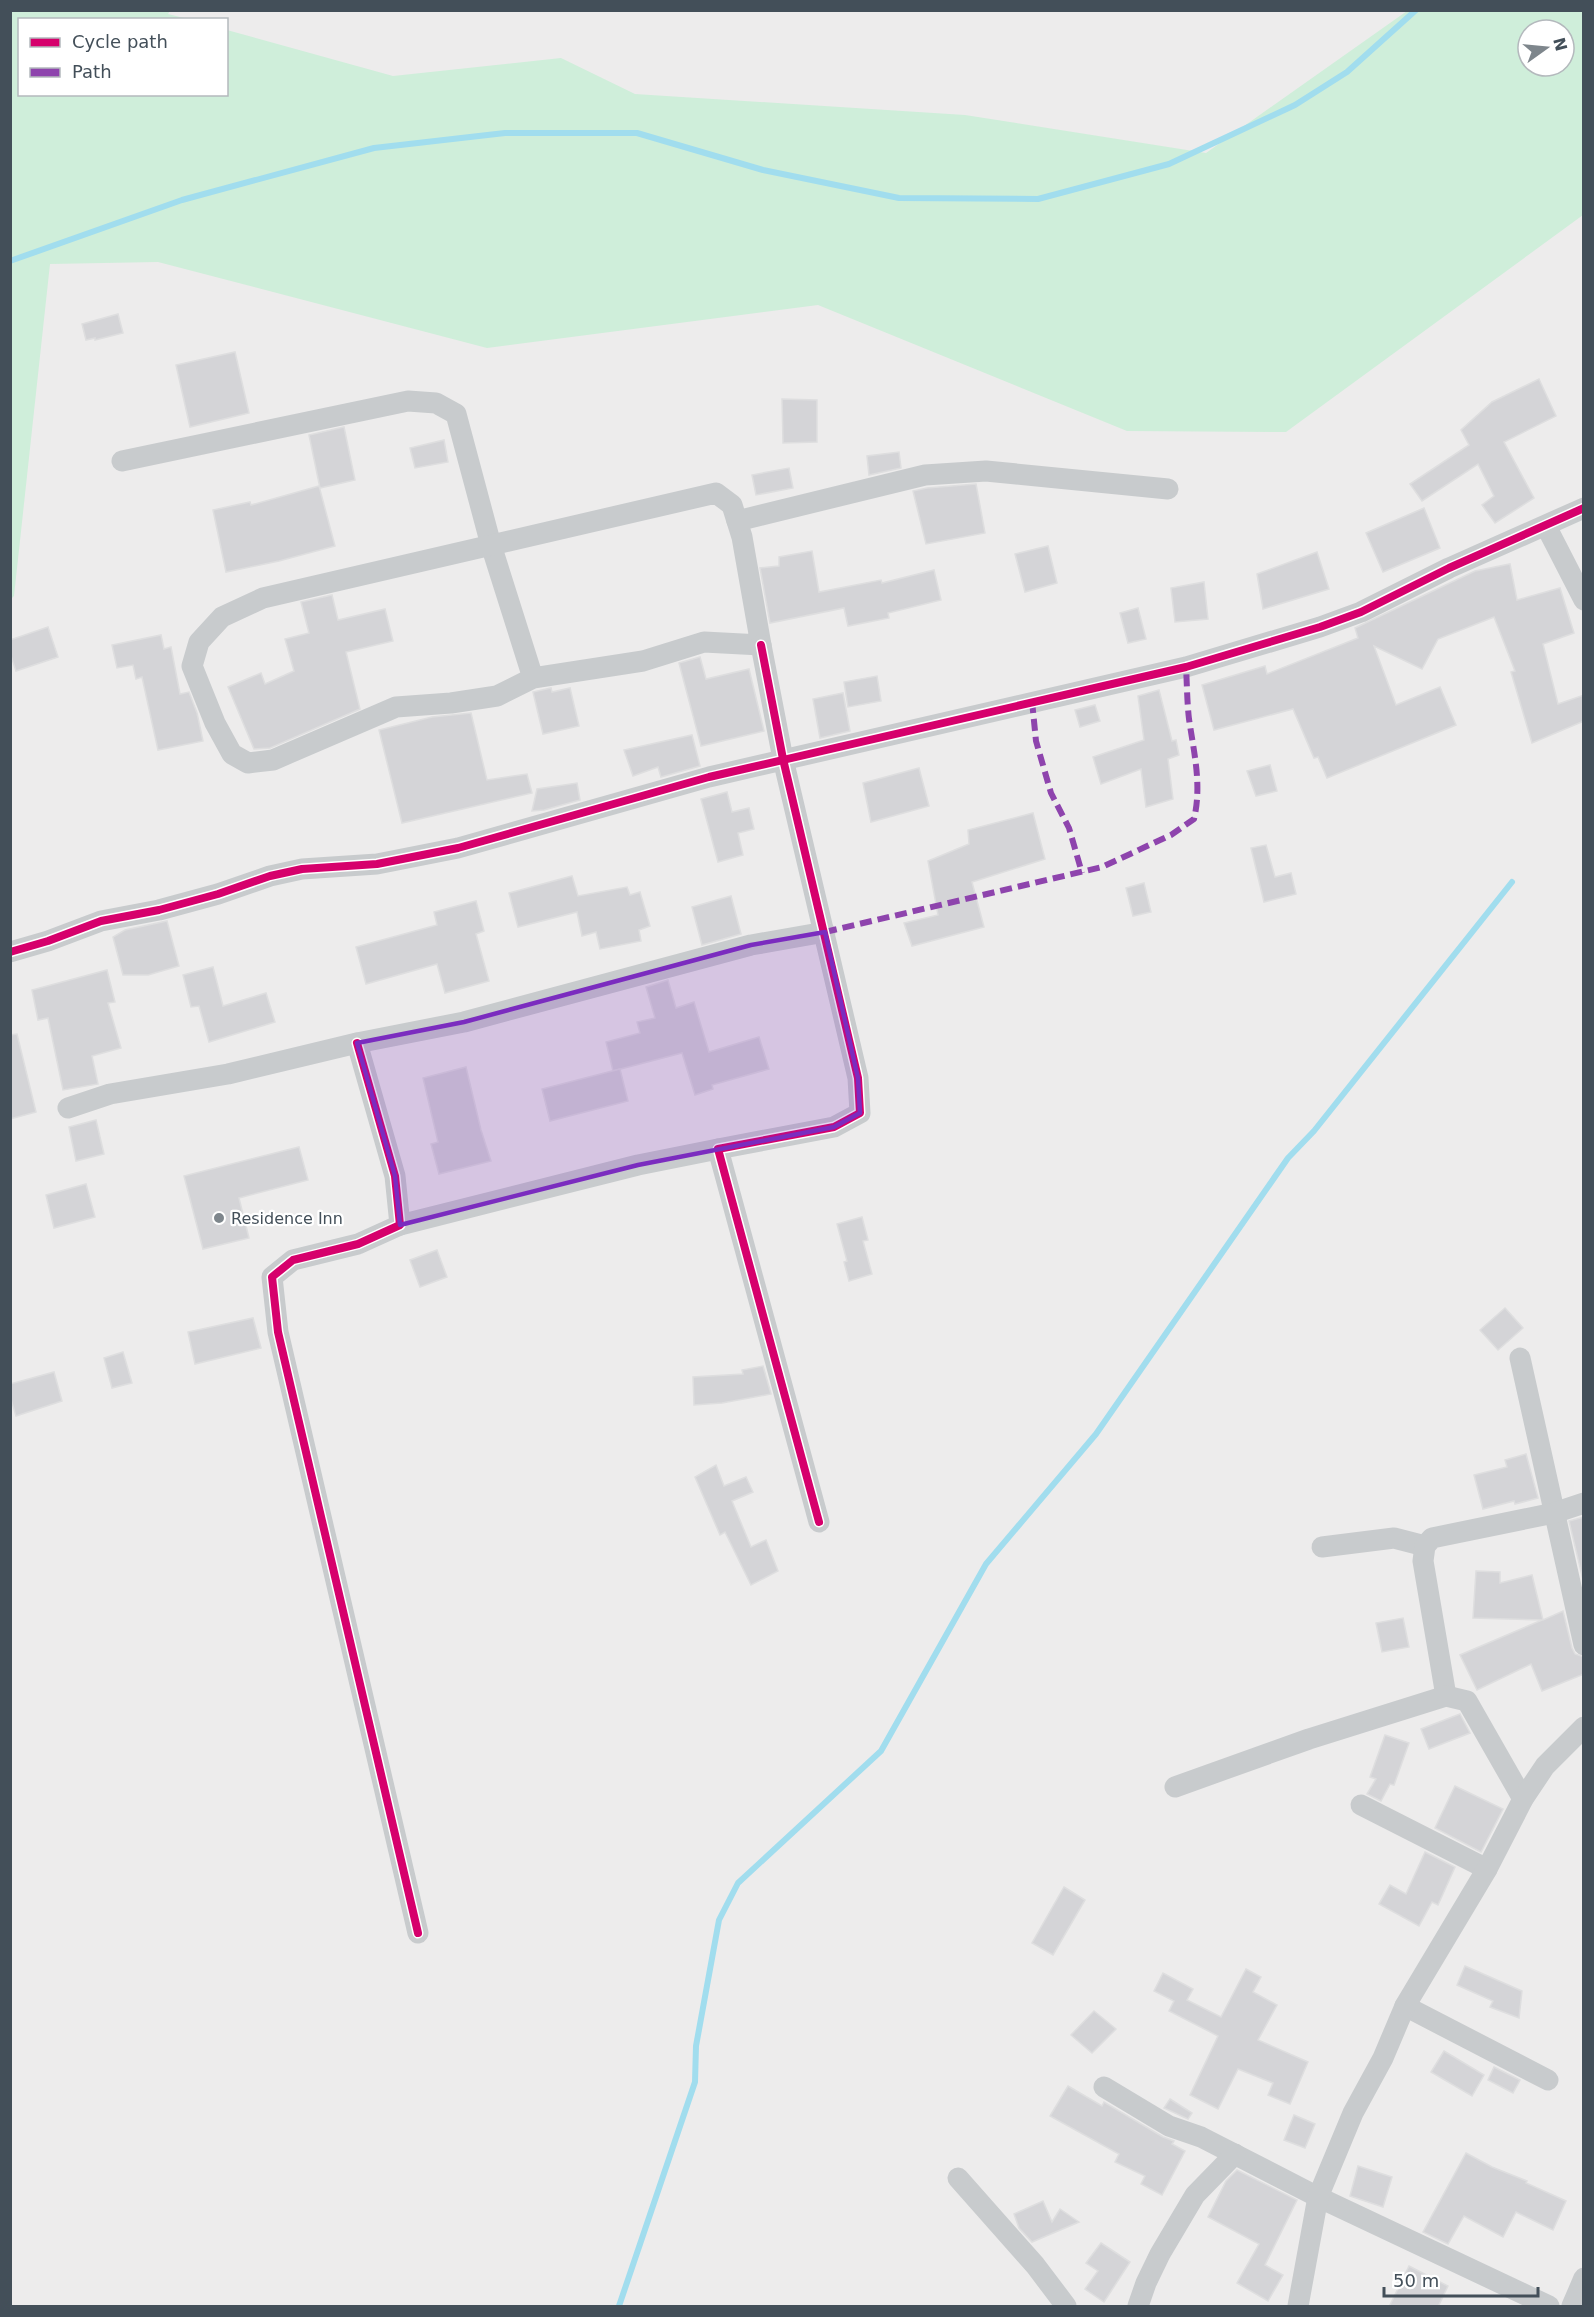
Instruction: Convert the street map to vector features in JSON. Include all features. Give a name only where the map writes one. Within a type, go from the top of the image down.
[{"type":"street","points":[[122,461],[408,401],[436,403],[456,414],[491,545],[533,678]]},
{"type":"street","points":[[737,520],[925,475],[986,471],[1168,489]]},
{"type":"street","points":[[418,1933],[280,1343],[272,1277],[293,1260],[358,1244],[400,1225],[638,1166],[834,1127],[860,1113],[858,1078],[783,759],[742,537],[732,505],[716,493],[263,598],[222,617],[199,642],[192,666],[215,723],[232,754],[248,763],[273,760],[396,707],[451,703],[497,696],[533,678],[643,661],[704,642],[761,645]]},
{"type":"street","points":[[10,952],[48,942],[101,921],[189,902],[270,876],[302,869],[377,864],[458,848],[709,777],[1186,667],[1361,612],[1449,568],[1584,508]]},
{"type":"street","points":[[1546,526],[1584,600]]},
{"type":"street","points":[[68,1108],[110,1094],[228,1074],[357,1043],[464,1022],[751,945],[825,932]]},
{"type":"street","points":[[357,1043],[394,1176],[400,1225]]},
{"type":"street","points":[[718,1149],[819,1522]]},
{"type":"street","points":[[1520,1358],[1584,1645]]},
{"type":"street","points":[[1446,1696],[1423,1561],[1425,1546],[1432,1538],[1554,1513],[1584,1503]]},
{"type":"street","points":[[1322,1547],[1394,1539],[1425,1546]]},
{"type":"street","points":[[1175,1787],[1309,1739],[1446,1696],[1467,1701],[1523,1799]]},
{"type":"street","points":[[1298,2307],[1318,2197],[1353,2113],[1383,2058],[1405,2006],[1487,1869],[1523,1799],[1545,1766],[1584,1727]]},
{"type":"street","points":[[1361,1805],[1487,1869]]},
{"type":"street","points":[[1405,2006],[1548,2080]]},
{"type":"street","points":[[1104,2087],[1169,2126],[1201,2137],[1318,2197],[1549,2307]]},
{"type":"street","points":[[1138,2307],[1146,2283],[1160,2254],[1195,2195],[1235,2154]]},
{"type":"street","points":[[958,2178],[1035,2265],[1066,2307]]},
{"type":"street","points":[[1572,2307],[1584,2278]]},
{"type":"highlighted area","points":[[825,932],[858,1078],[860,1113],[834,1127],[638,1165],[400,1225],[395,1176],[357,1043],[464,1022],[751,945]]},
{"type":"green space","points":[[11,10],[170,11],[168,14],[184,18],[18,18],[18,96],[228,96],[228,30],[393,76],[561,58],[635,94],[965,115],[1206,153],[1407,11],[1583,11],[1583,215],[1286,432],[1127,431],[818,305],[487,348],[158,262],[50,264],[14,596],[11,599]]},
{"type":"building","points":[[118,314],[123,333],[86,340],[82,324]]},
{"type":"building","points":[[235,352],[249,413],[190,427],[176,365]]},
{"type":"building","points":[[1539,379],[1556,416],[1504,442],[1534,498],[1495,523],[1482,505],[1494,496],[1478,464],[1422,501],[1410,484],[1469,445],[1461,430],[1492,402]]},
{"type":"building","points":[[782,399],[817,400],[817,442],[783,443]]},
{"type":"building","points":[[344,427],[355,480],[320,488],[309,435]]},
{"type":"building","points":[[444,440],[448,462],[415,468],[410,448]]},
{"type":"building","points":[[899,452],[901,468],[869,475],[867,456]]},
{"type":"building","points":[[789,468],[793,488],[756,495],[752,475]]},
{"type":"building","points":[[976,484],[985,533],[926,544],[913,491]]},
{"type":"building","points":[[319,486],[335,546],[226,572],[213,510],[250,502],[251,505]]},
{"type":"building","points":[[1424,508],[1440,548],[1383,572],[1366,533]]},
{"type":"building","points":[[1048,546],[1057,583],[1025,592],[1015,554]]},
{"type":"building","points":[[812,551],[819,592],[881,580],[882,583],[934,570],[941,600],[888,613],[889,618],[848,626],[844,608],[770,623],[760,568],[779,566],[779,557]]},
{"type":"building","points":[[1317,552],[1329,589],[1263,609],[1257,574]]},
{"type":"building","points":[[1510,564],[1517,600],[1560,588],[1574,633],[1543,644],[1558,704],[1584,695],[1584,721],[1532,743],[1511,672],[1515,671],[1494,617],[1438,639],[1422,669],[1374,646],[1396,705],[1440,687],[1456,725],[1327,778],[1318,757],[1314,758],[1293,709],[1214,730],[1202,685],[1265,666],[1267,674],[1358,638],[1355,628],[1475,571]]},
{"type":"building","points":[[1204,582],[1208,619],[1175,622],[1171,588]]},
{"type":"building","points":[[332,595],[338,620],[385,609],[393,641],[346,652],[360,709],[270,748],[254,749],[228,687],[261,673],[265,684],[294,671],[285,639],[309,633],[301,602]]},
{"type":"building","points":[[1138,608],[1146,639],[1128,643],[1120,613]]},
{"type":"building","points":[[48,627],[58,657],[16,671],[10,653],[10,640]]},
{"type":"building","points":[[161,635],[164,649],[171,647],[180,694],[189,692],[197,713],[203,741],[158,750],[142,677],[136,679],[133,665],[117,668],[112,645]]},
{"type":"building","points":[[700,657],[706,679],[749,669],[764,731],[701,746],[679,663]]},
{"type":"building","points":[[877,676],[881,701],[848,707],[844,682]]},
{"type":"building","points":[[551,688],[552,692],[570,688],[579,726],[543,734],[533,692]]},
{"type":"building","points":[[1159,690],[1172,741],[1176,740],[1179,755],[1168,759],[1173,799],[1146,807],[1141,769],[1101,784],[1093,757],[1144,740],[1138,696]]},
{"type":"building","points":[[843,693],[850,731],[820,738],[813,699]]},
{"type":"building","points":[[1095,705],[1100,721],[1080,727],[1075,710]]},
{"type":"building","points":[[471,713],[487,780],[527,774],[532,793],[402,823],[379,730],[432,717]]},
{"type":"building","points":[[692,735],[700,766],[661,777],[658,767],[633,776],[624,750]]},
{"type":"building","points":[[1270,765],[1277,791],[1256,796],[1247,771]]},
{"type":"building","points":[[919,768],[929,806],[871,822],[863,783]]},
{"type":"building","points":[[577,783],[580,800],[532,811],[537,789]]},
{"type":"building","points":[[727,792],[732,812],[749,808],[754,829],[738,833],[743,855],[718,862],[701,799]]},
{"type":"building","points":[[1033,813],[1045,859],[972,882],[984,927],[912,946],[904,923],[938,915],[928,861],[969,844],[968,830]]},
{"type":"building","points":[[1266,845],[1275,877],[1291,873],[1296,894],[1264,902],[1251,848]]},
{"type":"building","points":[[572,876],[578,896],[627,887],[630,895],[640,892],[650,926],[639,930],[641,941],[600,949],[596,932],[582,936],[577,912],[518,927],[509,893]]},
{"type":"building","points":[[1144,883],[1151,912],[1133,916],[1126,888]]},
{"type":"building","points":[[731,896],[741,934],[702,945],[692,907]]},
{"type":"building","points":[[476,901],[484,931],[476,934],[489,981],[445,993],[437,964],[366,984],[356,947],[437,925],[434,912]]},
{"type":"building","points":[[167,921],[179,966],[148,975],[123,975],[113,937],[125,930]]},
{"type":"building","points":[[213,967],[223,1006],[266,993],[275,1022],[209,1042],[199,1006],[191,1007],[183,975]]},
{"type":"building","points":[[107,970],[115,1002],[108,1003],[121,1048],[92,1056],[98,1084],[63,1090],[48,1018],[38,1020],[32,990]]},
{"type":"building","points":[[668,980],[676,1008],[694,1002],[709,1052],[759,1037],[769,1069],[712,1085],[713,1089],[695,1095],[682,1053],[613,1071],[606,1042],[640,1033],[637,1022],[655,1018],[646,987]]},
{"type":"building","points":[[17,1034],[36,1112],[10,1119],[10,1035]]},
{"type":"building","points":[[466,1067],[491,1161],[439,1174],[431,1144],[438,1142],[423,1078]]},
{"type":"building","points":[[620,1069],[628,1101],[550,1121],[542,1089]]},
{"type":"building","points":[[96,1120],[104,1154],[76,1161],[69,1127]]},
{"type":"building","name":"Residence Inn","points":[[299,1147],[308,1180],[239,1198],[249,1238],[203,1249],[184,1176]]},
{"type":"building","points":[[86,1184],[95,1217],[54,1228],[46,1195]]},
{"type":"building","points":[[862,1217],[868,1240],[863,1241],[872,1274],[849,1281],[844,1262],[847,1261],[837,1224]]},
{"type":"building","points":[[437,1250],[447,1277],[420,1287],[410,1260]]},
{"type":"building","points":[[1505,1308],[1523,1328],[1498,1350],[1480,1330]]},
{"type":"building","points":[[253,1318],[261,1348],[195,1364],[188,1332]]},
{"type":"building","points":[[123,1352],[132,1383],[112,1388],[104,1358]]},
{"type":"building","points":[[763,1366],[771,1394],[722,1403],[694,1405],[693,1377],[743,1374],[742,1370]]},
{"type":"building","points":[[54,1372],[62,1401],[16,1416],[10,1396],[10,1384]]},
{"type":"building","points":[[1526,1454],[1538,1498],[1483,1509],[1474,1475],[1507,1467],[1505,1460]]},
{"type":"building","points":[[716,1465],[724,1486],[746,1477],[753,1492],[732,1501],[751,1547],[766,1540],[778,1571],[751,1585],[725,1532],[720,1535],[695,1477]]},
{"type":"building","points":[[1584,1517],[1584,1584],[1569,1521]]},
{"type":"building","points":[[1476,1571],[1500,1572],[1500,1583],[1532,1575],[1543,1620],[1563,1611],[1572,1648],[1575,1654],[1584,1657],[1584,1674],[1542,1691],[1531,1664],[1477,1690],[1460,1655],[1542,1620],[1473,1618]]},
{"type":"building","points":[[1403,1618],[1409,1647],[1382,1652],[1376,1623]]},
{"type":"building","points":[[1460,1714],[1470,1733],[1429,1749],[1421,1729]]},
{"type":"building","points":[[1385,1735],[1409,1743],[1394,1785],[1390,1784],[1381,1801],[1367,1794],[1376,1779],[1370,1777]]},
{"type":"building","points":[[1455,1786],[1503,1809],[1481,1852],[1435,1828]]},
{"type":"building","points":[[1425,1852],[1455,1867],[1438,1905],[1432,1902],[1419,1926],[1379,1904],[1390,1885],[1406,1894]]},
{"type":"building","points":[[1064,1887],[1085,1900],[1053,1955],[1032,1943]]},
{"type":"building","points":[[1465,1966],[1522,1991],[1519,2018],[1490,2007],[1493,2001],[1457,1985]]},
{"type":"building","points":[[1246,1969],[1261,1977],[1253,1992],[1277,2005],[1258,2040],[1308,2062],[1290,2104],[1268,2095],[1273,2083],[1238,2069],[1218,2109],[1190,2095],[1218,2036],[1169,2011],[1174,2001],[1154,1991],[1163,1973],[1193,1989],[1187,2000],[1221,2017]]},
{"type":"building","points":[[1094,2011],[1116,2029],[1092,2053],[1071,2035]]},
{"type":"building","points":[[1444,2051],[1484,2075],[1472,2096],[1431,2072]]},
{"type":"building","points":[[1494,2067],[1520,2080],[1513,2093],[1488,2080]]},
{"type":"building","points":[[1068,2086],[1102,2106],[1104,2102],[1163,2137],[1174,2141],[1172,2144],[1185,2151],[1162,2195],[1141,2184],[1145,2176],[1115,2162],[1119,2154],[1050,2116]]},
{"type":"building","points":[[1170,2099],[1192,2113],[1188,2119],[1164,2108]]},
{"type":"building","points":[[1294,2115],[1315,2124],[1305,2148],[1284,2140]]},
{"type":"building","points":[[1466,2153],[1566,2201],[1553,2230],[1516,2212],[1503,2237],[1464,2216],[1448,2244],[1423,2232]]},
{"type":"building","points":[[1358,2166],[1392,2177],[1383,2207],[1350,2196]]},
{"type":"building","points":[[1237,2170],[1297,2200],[1265,2265],[1283,2275],[1268,2301],[1237,2283],[1259,2244],[1208,2217],[1226,2181]]},
{"type":"building","points":[[1043,2201],[1052,2222],[1060,2209],[1079,2222],[1032,2242],[1019,2228],[1014,2214]]},
{"type":"building","points":[[1101,2243],[1130,2262],[1104,2302],[1085,2289],[1098,2271],[1086,2263]]},
{"type":"building","points":[[1409,2266],[1448,2286],[1438,2307],[1389,2307]]},
{"type":"waterway","points":[[10,261],[182,200],[374,148],[505,133],[637,133],[763,170],[899,198],[1038,199],[1169,164],[1295,105],[1347,72],[1416,10]]},
{"type":"waterway","points":[[619,2306],[695,2082],[696,2046],[719,1920],[738,1883],[881,1751],[986,1564],[1096,1434],[1288,1158],[1314,1131],[1512,882]]},
{"type":"marked path","points":[[825,932],[1102,867],[1171,835],[1194,819],[1197,781],[1188,713],[1186,667]]},
{"type":"marked path","points":[[1032,701],[1036,741],[1051,793],[1069,828],[1082,873]]},
{"type":"cycle path","points":[[10,952],[48,941],[101,921],[159,910],[218,894],[270,876],[302,869],[377,864],[458,848],[709,777],[1186,667],[1320,627],[1361,612],[1449,568],[1584,508]]},
{"type":"cycle path","points":[[761,645],[783,759],[858,1078],[860,1113],[834,1127],[718,1149],[819,1522]]},
{"type":"cycle path","points":[[357,1043],[395,1176],[400,1225],[358,1244],[293,1260],[272,1277],[278,1332],[418,1933]]},
{"type":"place","name":"Residence Inn","points":[[219,1218]]}]
